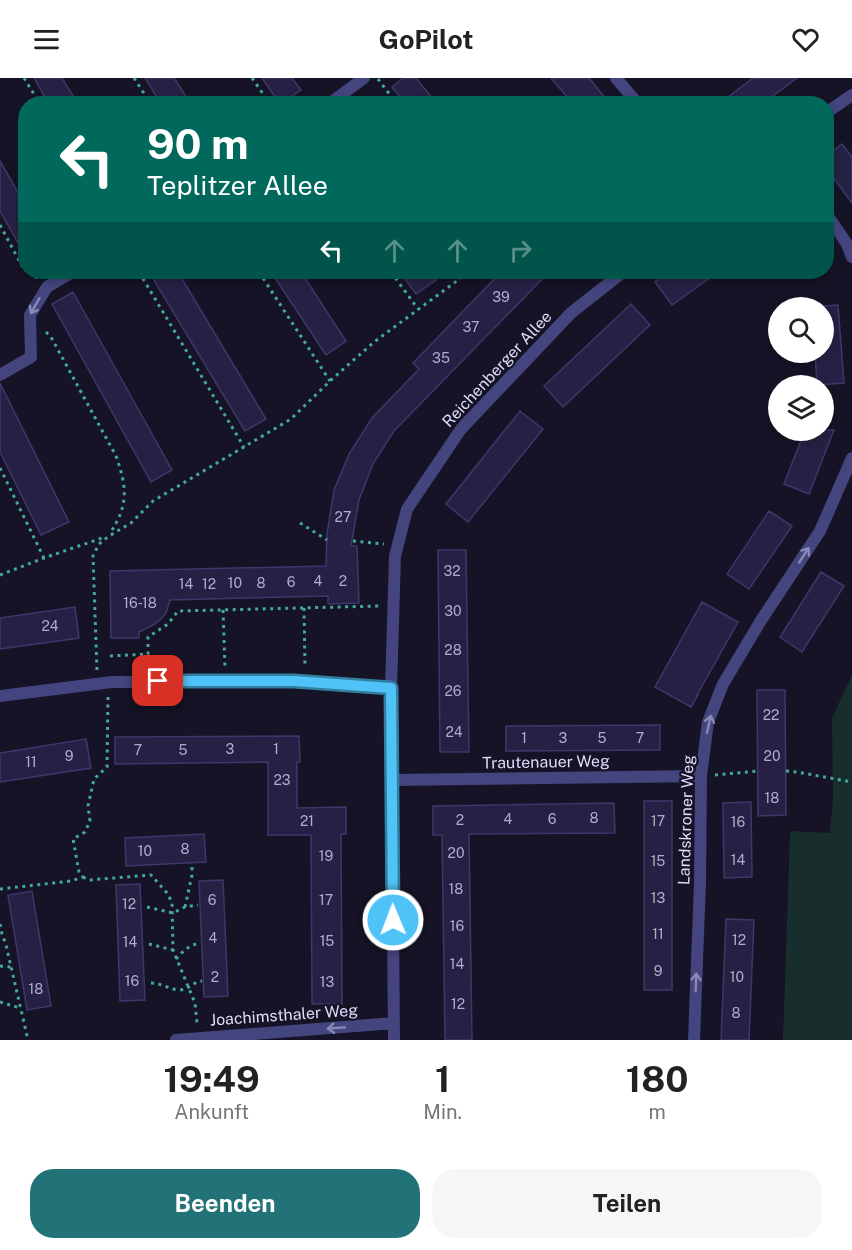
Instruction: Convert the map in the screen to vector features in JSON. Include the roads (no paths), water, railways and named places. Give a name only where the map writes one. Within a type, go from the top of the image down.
[{"type":"street","points":[[340,96],[364,78]]},
{"type":"street","points":[[616,78],[631,96]]},
{"type":"street","points":[[834,107],[852,95]]},
{"type":"street","points":[[834,225],[847,244],[852,257]]},
{"type":"street","points":[[0,375],[31,357],[30,315],[47,287],[60,279]]},
{"type":"street","name":"Reichenberger Allee","points":[[394,1040],[391,688],[393,606],[395,556],[407,509],[461,429],[571,313],[614,279]]},
{"type":"street","name":"Landskroner Weg","points":[[694,1040],[700,883],[701,776],[708,722],[723,684],[819,531],[852,458]]},
{"type":"street","points":[[0,696],[103,683],[306,681],[391,688]]},
{"type":"street","name":"Trautenauer Weg","points":[[392,780],[701,776]]},
{"type":"street","name":"Joachimsthaler Weg","points":[[176,1040],[394,1023]]}]
